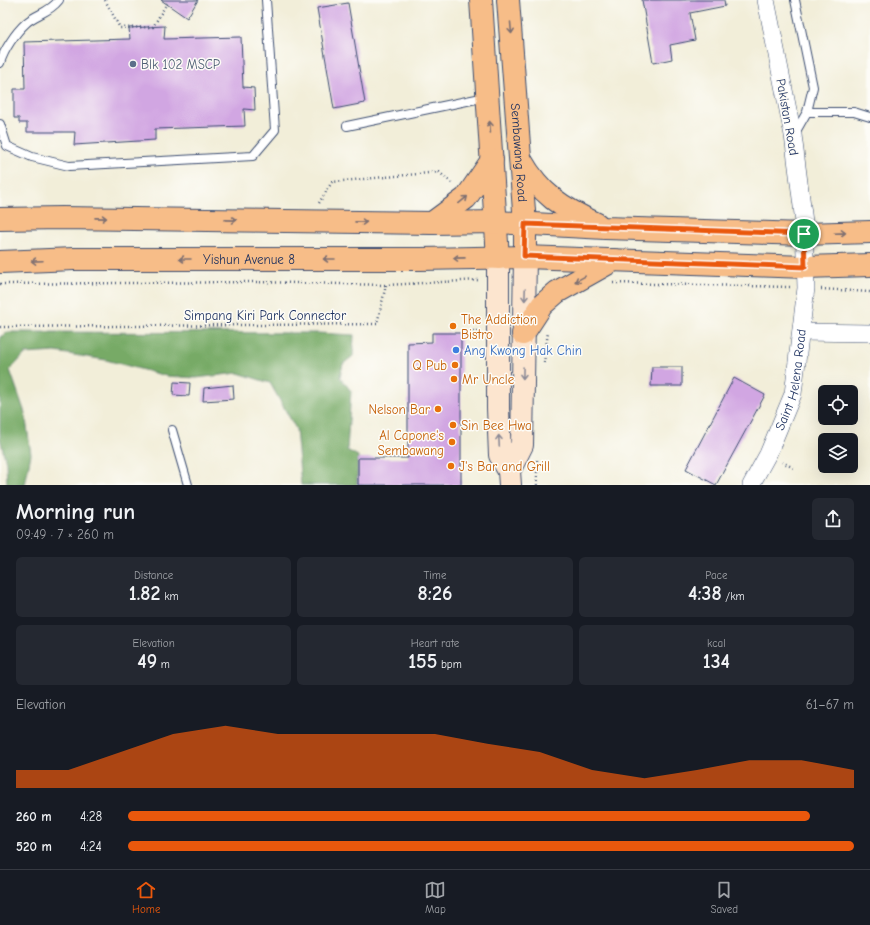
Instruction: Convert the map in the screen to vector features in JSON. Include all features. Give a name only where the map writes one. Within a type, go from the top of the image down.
[{"type":"main road","name":"Sembawang Road","points":[[481,0],[498,258]]},
{"type":"main road","name":"Sembawang Road","points":[[508,0],[525,224],[524,256]]},
{"type":"main road","points":[[520,159],[531,178],[544,193],[579,216],[605,228]]},
{"type":"main road","points":[[432,224],[466,198],[492,160]]},
{"type":"main road","points":[[0,219],[62,218],[432,224],[496,222],[605,228],[804,234],[870,232]]},
{"type":"main road","name":"Yishun Avenue 8","points":[[0,262],[74,259],[498,258],[524,256],[614,260],[806,277],[870,265]]},
{"type":"main road","points":[[524,334],[542,305],[557,292],[614,260]]},
{"type":"street","name":"Pakistan Road","points":[[766,0],[793,135],[804,234],[806,277]]},
{"type":"street","name":"Sembawang Road","points":[[509,478],[522,445],[524,256]]},
{"type":"street","name":"Sembawang Road","points":[[498,258],[498,408],[500,455],[509,478]]},
{"type":"street","name":"Saint Helena Road","points":[[751,485],[768,454],[793,394],[806,277]]},
{"type":"street","points":[[801,332],[870,333]]},
{"type":"lane","points":[[0,63],[2,56],[26,23],[47,12],[59,0]]},
{"type":"lane","points":[[0,124],[7,146],[32,157],[70,166],[253,156],[275,130],[266,0]]},
{"type":"lane","points":[[793,135],[807,112],[813,87],[796,0]]},
{"type":"lane","points":[[347,126],[488,96]]},
{"type":"lane","points":[[807,112],[854,112],[870,117]]},
{"type":"lane","points":[[172,430],[188,485]]},
{"type":"path","points":[[105,0],[120,28],[153,27],[167,3]]},
{"type":"path","points":[[317,206],[332,182],[439,172],[459,189]]},
{"type":"path","points":[[605,283],[806,277],[870,292]]},
{"type":"path","points":[[0,284],[64,282],[254,282],[386,285],[498,280]]},
{"type":"path","name":"Simpang Kiri Park Connector","points":[[0,327],[377,324],[386,285]]},
{"type":"path","points":[[782,462],[796,469]]},
{"type":"green space","points":[[8,332],[318,333],[354,335],[353,356],[343,364],[340,377],[351,391],[347,450],[358,456],[357,485],[301,485],[296,429],[270,383],[238,373],[196,378],[166,376],[106,360],[55,352],[25,354],[10,370],[25,413],[31,454],[25,485],[7,485],[6,463],[0,438],[0,337]]},
{"type":"building","points":[[161,0],[198,0],[187,18]]},
{"type":"building","points":[[642,0],[724,0],[725,6],[690,13],[695,40],[670,45],[672,59],[653,63]]},
{"type":"building","points":[[348,3],[365,103],[334,109],[317,8]]},
{"type":"building","name":"Blk 102 MSCP","points":[[165,26],[164,39],[241,37],[243,87],[254,88],[255,110],[244,109],[245,126],[155,129],[155,140],[74,145],[75,132],[27,132],[27,123],[19,123],[19,118],[14,118],[14,89],[25,89],[24,42],[130,39],[129,28]]},
{"type":"building","points":[[432,333],[461,333],[461,485],[358,485],[358,458],[408,458],[408,343],[432,342]]},
{"type":"building","points":[[652,367],[682,367],[682,386],[651,386]]},
{"type":"building","points":[[734,378],[765,395],[716,485],[686,469]]},
{"type":"building","points":[[174,382],[190,383],[189,396],[173,395]]},
{"type":"building","points":[[233,385],[234,399],[203,401],[204,388]]},
{"type":"place","name":"Blk 102 MSCP","points":[[133,64]]},
{"type":"place","name":"The Addiction Bistro","points":[[453,326]]},
{"type":"place","name":"Ang Kwong Hak Chin","points":[[456,350]]},
{"type":"place","name":"Q Pub","points":[[455,365]]},
{"type":"place","name":"Mr Uncle","points":[[454,379]]},
{"type":"place","name":"Nelson Bar","points":[[438,409]]},
{"type":"place","name":"Sin Bee Hwa","points":[[453,425]]},
{"type":"place","name":"Al Capone's Sembawang","points":[[452,442]]},
{"type":"place","name":"J's Bar and Grill","points":[[451,466]]},
{"type":"route","points":[[525,224],[804,234],[805,267],[524,256],[525,224]]}]
